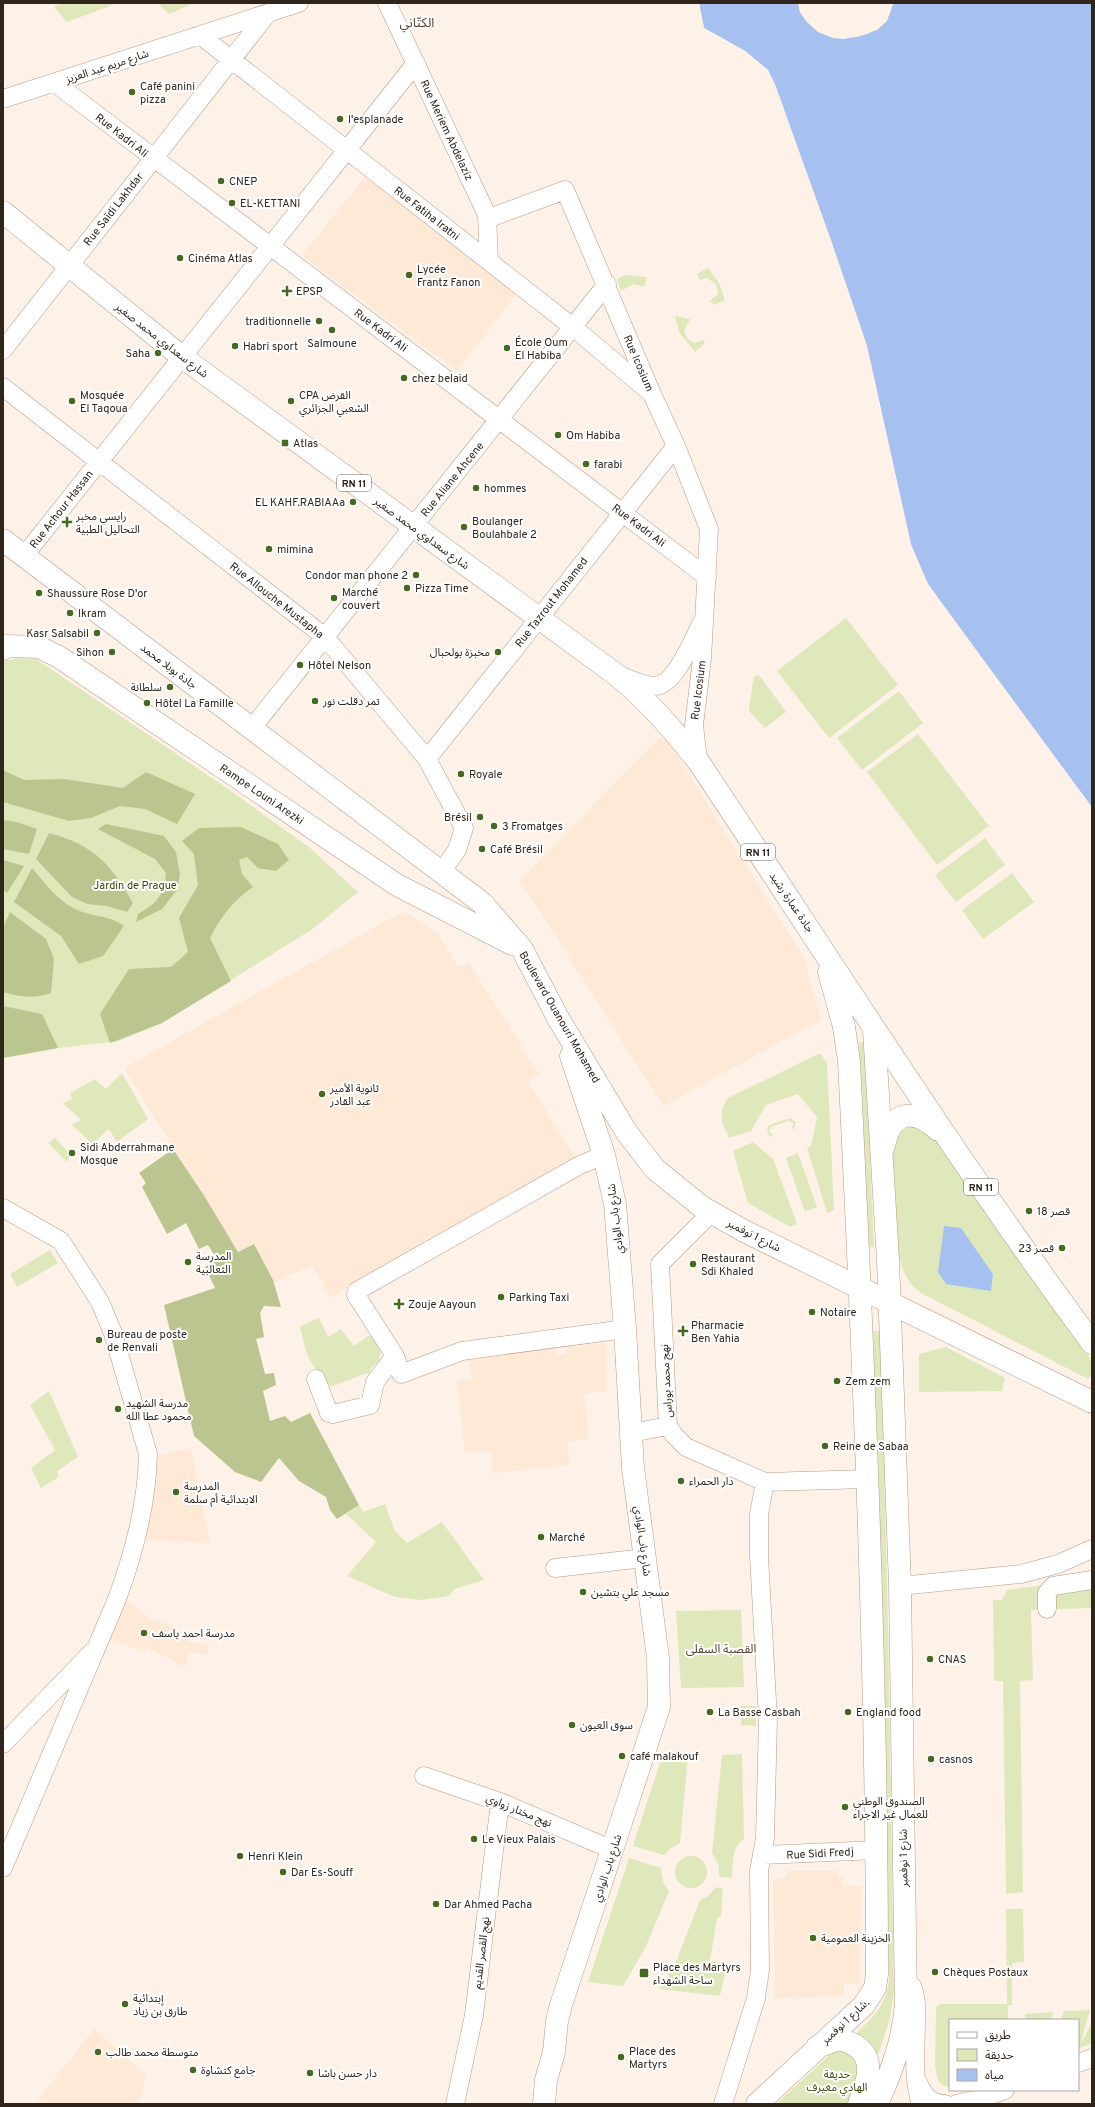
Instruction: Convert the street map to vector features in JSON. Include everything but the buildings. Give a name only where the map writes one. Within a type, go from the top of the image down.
[{"type":"main road","name":"شارع سعداوي محمد صغير","points":[[3,212],[182,357],[614,673],[642,696],[662,717],[698,761]]},
{"type":"main road","name":"جادة بوبلا محمد","points":[[3,540],[436,867]]},
{"type":"main road","name":"Rampe Louni Arezki","points":[[3,649],[6,646],[39,647],[58,657],[407,891],[522,949]]},
{"type":"main road","name":"جادة عمارة رشيد","points":[[698,761],[819,942]]},
{"type":"main road","points":[[407,891],[427,890],[438,884],[436,867]]},
{"type":"main road","name":"Boulevard Ouanouri Mohamed","points":[[436,867],[482,903],[522,949],[558,1018],[627,1133],[655,1169]]},
{"type":"main road","name":"RN 11","points":[[819,942],[947,1138],[1034,1265],[1092,1343]]},
{"type":"main road","name":"شارع 1 نوفمبر.","points":[[756,2104],[816,2047],[864,2005],[875,1988],[877,1974],[877,1850],[867,1479],[861,1289],[849,1061],[840,1009],[819,942]]},
{"type":"main road","name":"شارع باب الوادي","points":[[544,2104],[546,2080],[554,2052],[557,2021],[561,2005],[659,1707],[658,1658],[632,1468],[625,1329],[615,1204],[604,1155],[558,1018]]},
{"type":"main road","points":[[874,1028],[883,1156]]},
{"type":"main road","points":[[883,1156],[889,1128],[895,1121],[902,1117],[911,1116],[926,1120],[947,1138]]},
{"type":"main road","name":"شارع 1 نوفمبر","points":[[877,2104],[894,2063],[904,2028],[906,2004],[900,1596],[883,1156]]},
{"type":"main road","name":"شارع 1 نوفمبر","points":[[655,1169],[711,1213],[744,1231],[1092,1402]]},
{"type":"main road","points":[[816,2047],[839,2040],[847,2041],[860,2049],[865,2055],[868,2080],[859,2104]]},
{"type":"street","points":[[200,35],[299,3]]},
{"type":"street","name":"Rue Meriem Abdelaziz","points":[[387,3],[487,215],[489,261]]},
{"type":"street","name":"Rue Saïdi Lakhdar","points":[[3,350],[152,158],[268,13]]},
{"type":"street","name":"Rue Fatiha Iratni","points":[[200,35],[574,328],[652,394]]},
{"type":"street","name":"شارع مريم عبد العزيز","points":[[9,98],[200,35]]},
{"type":"street","name":"Rue Achour Hassan","points":[[24,556],[416,63]]},
{"type":"street","name":"Rue Kadri Ali","points":[[55,83],[152,158],[707,576]]},
{"type":"street","points":[[3,111],[9,98]]},
{"type":"street","name":"Rue Icosium","points":[[487,215],[495,216],[565,190],[607,284],[652,394],[676,446],[709,529],[702,659],[694,725],[698,761]]},
{"type":"street","name":"Rue Aliane Ahcene","points":[[252,728],[574,328],[607,284]]},
{"type":"street","name":"Rue Allouche Mustapha","points":[[3,388],[325,637],[427,759],[464,828],[457,850],[436,867]]},
{"type":"street","name":"Rue Tazrout Mohamed","points":[[427,759],[676,446]]},
{"type":"street","name":"Rue Icosium","points":[[614,673],[654,686],[667,683],[674,674],[704,619]]},
{"type":"street","points":[[604,1155],[580,1165],[357,1291],[356,1295],[395,1356],[401,1374],[462,1351],[625,1329]]},
{"type":"street","points":[[3,1208],[61,1241],[96,1296],[110,1324],[148,1454],[144,1497],[135,1542],[125,1579],[100,1643],[3,1868]]},
{"type":"street","name":"نهج محمد بوراس","points":[[711,1213],[660,1264],[668,1426],[674,1435],[686,1447],[765,1482],[867,1479]]},
{"type":"street","points":[[316,1379],[329,1413],[368,1407],[370,1405],[375,1382],[395,1356]]},
{"type":"street","points":[[631,1433],[668,1426]]},
{"type":"street","points":[[724,2104],[756,1998],[760,1949],[759,1871],[763,1855],[766,1814],[768,1719],[759,1514],[765,1482]]},
{"type":"street","points":[[900,1596],[1021,1574],[1058,1564],[1092,1549]]},
{"type":"street","points":[[555,1568],[645,1558]]},
{"type":"street","points":[[1047,1609],[1047,1593],[1053,1586],[1091,1581]]},
{"type":"street","points":[[3,1744],[100,1643]]},
{"type":"street","name":"نهج مختار زواوي","points":[[424,1776],[500,1802],[613,1850]]},
{"type":"street","name":"نهج القصر القديم","points":[[456,2104],[474,2015],[500,1802]]},
{"type":"street","name":"Rue Sidi Fredj","points":[[763,1855],[877,1850]]},
{"type":"street","points":[[904,1898],[911,1985],[916,2000],[915,2066],[917,2091],[921,2104]]},
{"type":"street","points":[[1079,2063],[1092,2058]]},
{"type":"street","points":[[915,2066],[918,2081],[926,2097],[932,2101],[945,2104]]},
{"type":"street","points":[[956,2104],[983,2098],[1002,2091]]},
{"type":"shaded area","name":"Lycée Frantz Fanon","points":[[365,176],[516,294],[457,371],[302,256]]},
{"type":"shaded area","points":[[660,737],[669,743],[804,958],[821,1020],[663,1106],[520,880]]},
{"type":"shaded area","name":"ثانوية الأمير عبد القادر","points":[[404,911],[439,935],[458,967],[469,963],[539,1074],[527,1081],[580,1165],[353,1284],[331,1298],[312,1265],[274,1283],[254,1244],[238,1252],[124,1068]]},
{"type":"shaded area","points":[[606,1343],[607,1391],[584,1394],[589,1438],[568,1442],[569,1465],[493,1473],[491,1451],[465,1452],[457,1381],[472,1379],[469,1357],[541,1349],[556,1349],[556,1355],[566,1354],[567,1347]]},
{"type":"shaded area","name":"المدرسة الابتدائية أم سلمة","points":[[191,1448],[210,1543],[142,1540],[153,1457]]},
{"type":"shaded area","name":"مدرسة احمد ياسف","points":[[124,1599],[155,1622],[156,1620],[169,1625],[187,1641],[209,1646],[207,1655],[189,1652],[185,1667],[147,1647],[145,1652],[107,1639]]},
{"type":"shaded area","points":[[787,1871],[838,1871],[838,1876],[843,1876],[843,1886],[861,1886],[860,1983],[844,1983],[844,1993],[840,1994],[840,1997],[775,1998],[773,1879],[787,1878]]},
{"type":"shaded area","name":"متوسطة محمد طالب","points":[[94,2029],[146,2075],[139,2104],[35,2104]]},
{"type":"green space","points":[[61,3],[113,3],[110,6],[67,22],[54,7]]},
{"type":"green space","points":[[157,3],[194,3],[169,14]]},
{"type":"green space","points":[[708,268],[719,283],[725,300],[714,305],[710,301],[718,294],[716,284],[707,278],[700,280],[697,274]]},
{"type":"green space","points":[[625,275],[647,277],[644,287],[634,284],[621,291],[617,279]]},
{"type":"green space","points":[[675,316],[690,319],[684,331],[687,338],[694,343],[703,340],[705,343],[695,352],[679,332]]},
{"type":"green space","points":[[846,618],[898,685],[829,738],[777,671]]},
{"type":"green space","name":"Jardin de Prague","points":[[17,658],[36,659],[224,786],[310,848],[358,892],[314,928],[162,1023],[119,1041],[58,1048],[3,1058],[3,662]]},
{"type":"green space","points":[[759,675],[786,712],[765,728],[749,711],[754,676]]},
{"type":"green space","points":[[899,691],[923,723],[862,770],[837,738]]},
{"type":"green space","points":[[918,734],[989,826],[937,865],[867,772]]},
{"type":"green space","points":[[3,770],[24,780],[64,779],[123,788],[146,772],[195,794],[177,824],[145,809],[120,806],[91,818],[69,821],[3,802]]},
{"type":"green space","points":[[3,820],[17,822],[37,829],[29,854],[3,849]]},
{"type":"green space","points":[[106,824],[164,836],[176,852],[180,875],[177,890],[162,909],[136,922],[138,914],[155,902],[158,898],[163,888],[166,873],[155,859],[98,829]]},
{"type":"green space","points":[[241,827],[278,844],[289,860],[276,871],[258,868],[247,857],[239,860],[242,874],[253,887],[239,898],[228,910],[210,938],[231,981],[162,1023],[110,1043],[100,1014],[129,969],[171,967],[188,952],[179,918],[198,885],[194,854],[182,841],[199,828]]},
{"type":"green space","points":[[49,833],[65,838],[90,850],[109,867],[133,903],[127,912],[107,906],[87,904],[72,897],[36,859]]},
{"type":"green space","points":[[985,838],[1005,865],[956,902],[935,875]]},
{"type":"green space","points":[[3,860],[24,866],[7,893],[3,890]]},
{"type":"green space","points":[[32,868],[52,891],[75,909],[119,922],[124,926],[103,956],[79,964],[61,936],[14,902]]},
{"type":"green space","points":[[1012,873],[1034,902],[983,939],[962,910]]},
{"type":"green space","points":[[10,912],[46,939],[54,959],[51,993],[27,997],[3,992],[3,928]]},
{"type":"green space","points":[[3,1006],[42,1014],[58,1048],[3,1058]]},
{"type":"green space","points":[[859,1042],[865,1042],[874,1247],[869,1247]]},
{"type":"green space","points":[[818,1054],[821,1054],[827,1063],[834,1210],[827,1213],[807,1148],[811,1146],[817,1117],[798,1094],[766,1105],[751,1131],[729,1138],[724,1128],[722,1118],[723,1108],[728,1098]]},
{"type":"green space","points":[[122,1073],[148,1119],[117,1142],[109,1129],[92,1144],[72,1125],[81,1120],[63,1103],[72,1099],[70,1093],[95,1079],[106,1089]]},
{"type":"green space","points":[[790,1118],[796,1122],[794,1130],[792,1127],[794,1124],[789,1121],[771,1127],[769,1132],[773,1134],[772,1137],[769,1136],[767,1130],[769,1125]]},
{"type":"green space","points":[[925,1125],[1088,1354],[1092,1364],[1092,1373],[1088,1379],[921,1293],[909,1281],[902,1267],[899,1256],[891,1141],[895,1127]]},
{"type":"green space","points":[[55,1138],[71,1155],[67,1162],[48,1143]]},
{"type":"green space","points":[[753,1142],[773,1159],[797,1224],[790,1227],[748,1203],[733,1151]]},
{"type":"green space","points":[[173,1149],[203,1194],[238,1252],[254,1244],[273,1280],[281,1307],[264,1306],[260,1313],[264,1337],[256,1339],[265,1374],[274,1373],[276,1385],[263,1391],[270,1421],[285,1416],[291,1422],[310,1413],[359,1505],[337,1519],[330,1510],[326,1497],[299,1481],[279,1458],[261,1482],[235,1472],[194,1436],[164,1305],[215,1288],[205,1267],[217,1259],[208,1245],[199,1249],[186,1223],[167,1234],[142,1187],[146,1183],[139,1173]]},
{"type":"green space","points":[[798,1153],[817,1207],[805,1212],[786,1158]]},
{"type":"green space","points":[[50,1250],[58,1263],[17,1287],[10,1274]]},
{"type":"green space","points":[[319,1318],[328,1337],[341,1329],[354,1346],[373,1333],[382,1345],[379,1361],[371,1368],[369,1374],[367,1373],[331,1387],[310,1360],[304,1345],[300,1326]]},
{"type":"green space","points":[[873,1331],[879,1331],[881,1341],[888,1623],[894,1991],[890,2019],[878,2055],[868,2043],[855,2035],[873,2017],[882,2004],[889,1980],[884,1658]]},
{"type":"green space","points":[[946,1347],[1005,1378],[1002,1391],[919,1392],[919,1354]]},
{"type":"green space","points":[[49,1391],[78,1457],[57,1471],[59,1477],[41,1488],[31,1468],[55,1450],[30,1405]]},
{"type":"green space","points":[[385,1504],[395,1531],[407,1543],[442,1522],[484,1580],[454,1589],[449,1596],[420,1600],[395,1597],[347,1576],[376,1542],[346,1514],[359,1505],[363,1512]]},
{"type":"green space","points":[[1092,1583],[1092,1608],[1031,1610],[1033,1680],[1020,1681],[1023,1892],[1006,1894],[1003,1681],[994,1681],[993,1600],[1002,1600],[1007,1590],[1044,1585]]},
{"type":"green space","points":[[741,1610],[744,1687],[681,1688],[676,1611]]},
{"type":"green space","points":[[741,1706],[756,1706],[756,1726],[741,1725]]},
{"type":"green space","points":[[742,1754],[744,1839],[740,1842],[735,1851],[732,1878],[719,1877],[719,1866],[712,1853],[722,1755]]},
{"type":"green space","points":[[688,1755],[680,1843],[664,1855],[633,1846],[662,1756]]},
{"type":"green space","points":[[688,1856],[694,1856],[704,1863],[707,1872],[706,1878],[700,1885],[694,1888],[688,1888],[678,1881],[675,1875],[675,1869],[682,1859]]},
{"type":"green space","points":[[629,1858],[661,1868],[663,1882],[669,1891],[646,1946],[623,1986],[588,1982]]},
{"type":"green space","points":[[716,1887],[723,1889],[721,1916],[717,1919],[710,1961],[727,1963],[720,1996],[659,1989],[674,1967],[700,1900],[707,1897]]},
{"type":"green space","points":[[1006,1909],[1023,1909],[1024,1962],[1012,1963],[1012,2005],[1008,2005],[1008,2019],[949,2019],[949,2088],[944,2086],[938,2081],[935,2066],[936,2007],[941,2004],[1007,2004]]},
{"type":"green space","points":[[1090,2010],[1080,2045],[1092,2022],[1092,2043],[1079,2049],[1079,2019],[1061,2019],[1064,2011]]},
{"type":"green space","points":[[1053,2012],[1051,2019],[1025,2019],[1025,2014]]},
{"type":"green space","name":"حديقة الهادي مغيرف","points":[[842,2049],[860,2059],[854,2104],[776,2104],[834,2051]]},
{"type":"water","points":[[699,3],[798,3],[801,14],[819,32],[841,38],[853,38],[874,31],[883,24],[889,15],[893,3],[1092,3],[1092,807],[928,584],[913,553],[867,346],[833,246],[768,70],[745,51],[704,28]]},
{"type":"water","points":[[944,1226],[961,1228],[993,1274],[991,1291],[946,1284],[938,1272]]},
{"type":"pier","points":[[697,3],[699,3],[704,28],[745,51],[768,70],[775,84],[833,246],[773,84],[766,71],[744,53],[703,29]]},
{"type":"pier","points":[[798,3],[801,4],[802,11],[808,20],[819,30],[834,36],[844,37],[876,28],[885,20],[891,3],[893,3],[887,21],[877,30],[844,39],[833,38],[818,32],[806,21],[800,12]]},
{"type":"pier","points":[[837,259],[867,346],[866,347],[836,260]]},
{"type":"pier","points":[[870,360],[910,542],[928,584],[1092,809],[927,585],[908,543],[868,361]]},
{"type":"place","name":"Café panini pizza","points":[[132,92]]},
{"type":"place","name":"l'esplanade","points":[[340,119]]},
{"type":"place","name":"CNEP","points":[[221,181]]},
{"type":"place","name":"EL-KETTANI","points":[[232,203]]},
{"type":"place","name":"Cinéma Atlas","points":[[180,258]]},
{"type":"place","name":"Lycée Frantz Fanon","points":[[409,275]]},
{"type":"place","name":"EPSP","points":[[287,291]]},
{"type":"place","name":"traditionnelle","points":[[319,321]]},
{"type":"place","name":"Salmoune","points":[[332,330]]},
{"type":"place","name":"Habri sport","points":[[235,346]]},
{"type":"place","name":"École Oum El Habiba","points":[[507,348]]},
{"type":"place","name":"Saha","points":[[158,353]]},
{"type":"place","name":"chez belaid","points":[[404,378]]},
{"type":"place","name":"Mosquée El Taqoua","points":[[72,401]]},
{"type":"place","name":"CPA القرض الشعبي الجزائري","points":[[291,401]]},
{"type":"place","name":"Om Habiba","points":[[558,435]]},
{"type":"place","name":"Atlas","points":[[285,443]]},
{"type":"place","name":"farabi","points":[[586,464]]},
{"type":"place","name":"hommes","points":[[476,488]]},
{"type":"place","name":"EL KAHF.RABIAAa","points":[[353,502]]},
{"type":"place","name":"رايسي مخبر التحاليل الطبية","points":[[67,522]]},
{"type":"place","name":"Boulanger Boulahbale 2","points":[[464,527]]},
{"type":"place","name":"mimina","points":[[269,549]]},
{"type":"place","name":"Condor man phone 2","points":[[416,575]]},
{"type":"place","name":"Pizza Time","points":[[407,588]]},
{"type":"place","name":"Shaussure Rose D'or","points":[[39,593]]},
{"type":"place","name":"Marché couvert","points":[[334,598]]},
{"type":"place","name":"Ikram","points":[[70,613]]},
{"type":"place","name":"Kasr Salsabil","points":[[97,633]]},
{"type":"place","name":"Sihon","points":[[112,652]]},
{"type":"place","name":"مخبزة بولحبال","points":[[498,652]]},
{"type":"place","name":"Hôtel Nelson","points":[[300,665]]},
{"type":"place","name":"سلطانة","points":[[170,687]]},
{"type":"place","name":"تمر دقلت نور","points":[[315,701]]},
{"type":"place","name":"Hôtel La Famille","points":[[147,703]]},
{"type":"place","name":"Royale","points":[[461,774]]},
{"type":"place","name":"Brésil","points":[[480,817]]},
{"type":"place","name":"3 Fromatges","points":[[494,826]]},
{"type":"place","name":"Café Brésil","points":[[482,849]]},
{"type":"place","name":"ثانوية الأمير عبد القادر","points":[[322,1094]]},
{"type":"place","name":"Sidi Abderrahmane Mosque","points":[[72,1153]]},
{"type":"place","name":"قصر 18","points":[[1029,1211]]},
{"type":"place","name":"قصر 23","points":[[1062,1248]]},
{"type":"place","name":"المدرسة الثعالبية","points":[[188,1262]]},
{"type":"place","name":"Restaurant Sdi Khaled","points":[[693,1264]]},
{"type":"place","name":"Parking Taxi","points":[[501,1297]]},
{"type":"place","name":"Zouje Aayoun","points":[[399,1304]]},
{"type":"place","name":"Notaire","points":[[812,1312]]},
{"type":"place","name":"Pharmacie Ben Yahia","points":[[683,1331]]},
{"type":"place","name":"Bureau de poste de Renvali","points":[[99,1340]]},
{"type":"place","name":"Zem zem","points":[[837,1381]]},
{"type":"place","name":"مدرسة الشهيد محمود عطا الله","points":[[118,1409]]},
{"type":"place","name":"Reine de Sabaa","points":[[825,1446]]},
{"type":"place","name":"دار الحمراء","points":[[681,1481]]},
{"type":"place","name":"المدرسة الابتدائية أم سلمة","points":[[176,1492]]},
{"type":"place","name":"Marché","points":[[541,1537]]},
{"type":"place","name":"مسجد علي بتشين","points":[[583,1592]]},
{"type":"place","name":"مدرسة احمد ياسف","points":[[144,1633]]},
{"type":"place","name":"CNAS","points":[[930,1659]]},
{"type":"place","name":"La Basse Casbah","points":[[710,1712]]},
{"type":"place","name":"England food","points":[[848,1712]]},
{"type":"place","name":"سوق العيون","points":[[572,1725]]},
{"type":"place","name":"café malakouf","points":[[622,1756]]},
{"type":"place","name":"casnos","points":[[931,1759]]},
{"type":"place","name":"الصندوق الوطني للعمال غير الاجراء","points":[[845,1807]]},
{"type":"place","name":"Le Vieux Palais","points":[[474,1839]]},
{"type":"place","name":"Henri Klein","points":[[240,1856]]},
{"type":"place","name":"Dar Es-Souff","points":[[283,1872]]},
{"type":"place","name":"Dar Ahmed Pacha","points":[[436,1904]]},
{"type":"place","name":"الخزينة العمومية","points":[[813,1938]]},
{"type":"place","name":"Chèques Postaux","points":[[935,1972]]},
{"type":"place","name":"Place des Martyrs ساحة الشهداء","points":[[644,1973]]},
{"type":"place","name":"إبتدائية طارق بن زياد","points":[[125,2004]]},
{"type":"place","name":"متوسطة محمد طالب","points":[[98,2052]]},
{"type":"place","name":"Place des Martyrs","points":[[621,2057]]},
{"type":"place","name":"جامع كتشاوة","points":[[193,2070]]},
{"type":"place","name":"دار حسن باشا","points":[[310,2073]]},
{"type":"district","name":"الكتّاني","points":[[417,22]]},
{"type":"district","name":"القصبة السفلى","points":[[721,1649]]}]
